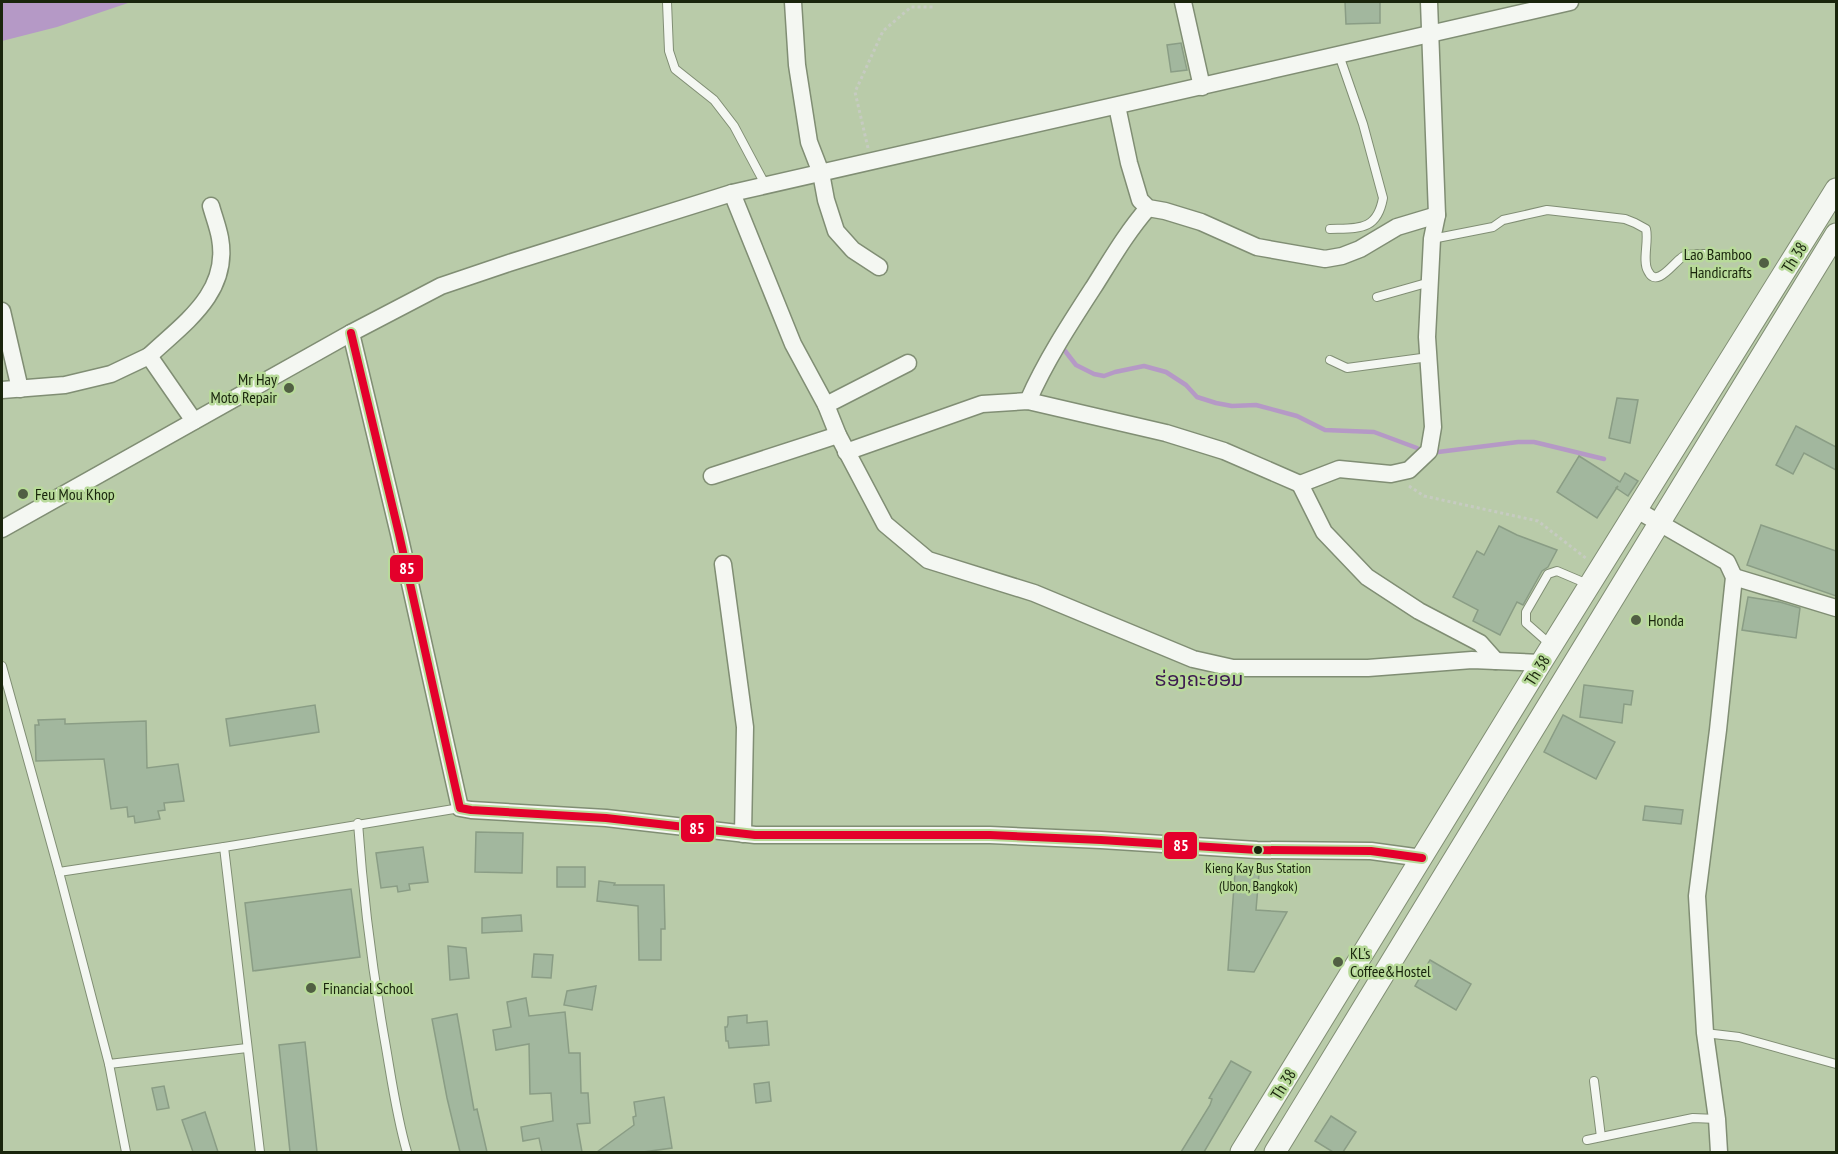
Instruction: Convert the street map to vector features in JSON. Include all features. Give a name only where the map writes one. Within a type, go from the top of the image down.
[{"type":"street","points":[[793,2],[797,66],[809,142],[821,173],[826,200],[836,231],[853,250],[879,267]]},
{"type":"street","points":[[1183,2],[1202,87]]},
{"type":"street","points":[[1300,483],[1339,469],[1391,474],[1409,470],[1429,452],[1433,427],[1427,337],[1432,239],[1437,214],[1429,2]]},
{"type":"street","points":[[2,529],[351,333],[441,286],[732,193],[1570,2]]},
{"type":"street","points":[[1117,106],[1129,163],[1140,200],[1148,208],[1201,222],[1257,247],[1325,259],[1360,249],[1397,227],[1437,214]]},
{"type":"street","name":"Th 38","points":[[1241,1152],[1836,189]]},
{"type":"street","points":[[732,193],[793,344],[826,405],[846,452],[885,524],[928,560],[1034,593],[1193,659],[1233,668],[1368,668],[1472,660],[1496,661],[1547,654]]},
{"type":"street","points":[[2,390],[65,385],[111,374],[149,356],[199,310],[213,291],[221,266],[220,239],[212,206]]},
{"type":"street","points":[[1028,401],[1038,376],[1075,315],[1128,231],[1148,208]]},
{"type":"street","name":"Th 38","points":[[1275,1152],[1836,234]]},
{"type":"street","points":[[2,311],[20,389]]},
{"type":"street","points":[[351,333],[397,522],[460,808],[606,818],[755,835],[990,835],[1257,850],[1371,851],[1422,858]]},
{"type":"street","points":[[149,356],[194,421]]},
{"type":"street","points":[[826,405],[908,363]]},
{"type":"street","points":[[846,452],[982,404],[1028,401],[1166,433],[1224,451],[1300,483],[1324,532],[1367,578],[1419,610],[1480,643],[1496,661]]},
{"type":"street","points":[[712,476],[838,435]]},
{"type":"street","points":[[1637,510],[1727,562],[1734,577],[1697,896],[1706,1034],[1719,1152]]},
{"type":"street","points":[[723,564],[745,727],[743,834]]},
{"type":"street","points":[[1734,577],[1836,608]]},
{"type":"lane","points":[[667,2],[669,51],[675,69],[714,100],[728,117],[766,186]]},
{"type":"lane","points":[[1330,229],[1362,228],[1375,219],[1381,209],[1383,198],[1364,124],[1340,55]]},
{"type":"lane","points":[[1432,239],[1493,227],[1503,220],[1547,210],[1625,219],[1646,229],[1646,265],[1652,276],[1658,277],[1664,274],[1687,254],[1707,254]]},
{"type":"lane","points":[[1377,297],[1430,282]]},
{"type":"lane","points":[[1330,360],[1347,368],[1429,357]]},
{"type":"lane","points":[[1547,654],[1526,623],[1525,617],[1548,574],[1557,571],[1595,577]]},
{"type":"lane","points":[[2,666],[109,1064],[126,1152]]},
{"type":"lane","points":[[59,872],[460,808]]},
{"type":"lane","points":[[358,824],[361,875],[380,1013],[399,1125],[407,1152]]},
{"type":"lane","points":[[224,847],[260,1152]]},
{"type":"lane","points":[[1706,1034],[1739,1037],[1836,1064]]},
{"type":"lane","points":[[109,1064],[247,1048]]},
{"type":"lane","points":[[1594,1081],[1601,1137]]},
{"type":"lane","points":[[1587,1140],[1693,1118],[1717,1119]]},
{"type":"path","points":[[871,161],[855,92],[883,31],[911,7],[934,7]]},
{"type":"path","points":[[1391,474],[1424,496],[1538,521],[1595,577]]},
{"type":"shaded area","points":[[2,2],[131,2],[57,27],[2,41]]},
{"type":"building","points":[[1345,2],[1380,2],[1380,23],[1346,24]]},
{"type":"building","points":[[1181,43],[1187,70],[1171,72],[1167,45]]},
{"type":"building","points":[[1617,398],[1638,400],[1630,443],[1609,438]]},
{"type":"building","points":[[1796,426],[1836,447],[1836,470],[1804,453],[1793,474],[1776,465]]},
{"type":"building","points":[[1579,456],[1620,482],[1625,473],[1638,481],[1628,496],[1616,488],[1597,518],[1557,492]]},
{"type":"building","points":[[1761,525],[1836,551],[1836,596],[1747,565]]},
{"type":"building","points":[[1499,526],[1557,550],[1523,605],[1517,602],[1500,635],[1473,621],[1478,610],[1453,597],[1477,551],[1484,555]]},
{"type":"building","points":[[1748,597],[1800,608],[1796,638],[1742,630]]},
{"type":"building","points":[[1584,685],[1633,691],[1631,705],[1624,704],[1622,723],[1580,717]]},
{"type":"building","points":[[315,705],[319,732],[230,746],[226,719]]},
{"type":"building","points":[[1563,715],[1615,742],[1596,779],[1544,752]]},
{"type":"building","points":[[65,719],[65,724],[146,721],[147,768],[178,764],[184,801],[164,803],[165,810],[158,811],[160,819],[135,823],[134,816],[128,817],[127,807],[111,809],[104,759],[36,761],[35,725],[39,725],[38,720]]},
{"type":"building","points":[[1645,806],[1683,810],[1681,824],[1643,820]]},
{"type":"building","points":[[476,832],[523,833],[522,873],[475,872]]},
{"type":"building","points":[[423,847],[428,882],[409,884],[410,890],[398,892],[397,886],[381,888],[376,853]]},
{"type":"building","points":[[557,867],[585,867],[585,887],[557,887]]},
{"type":"building","points":[[1235,872],[1259,874],[1256,910],[1287,912],[1254,972],[1228,970]]},
{"type":"building","points":[[599,881],[615,883],[614,885],[664,885],[665,929],[661,929],[661,960],[639,960],[638,906],[597,901]]},
{"type":"building","points":[[351,889],[360,957],[253,971],[245,903]]},
{"type":"building","points":[[521,915],[522,931],[482,933],[482,918]]},
{"type":"building","points":[[448,946],[466,948],[469,978],[450,980]]},
{"type":"building","points":[[534,954],[553,955],[551,978],[532,977]]},
{"type":"building","points":[[1430,960],[1471,984],[1456,1010],[1415,986]]},
{"type":"building","points":[[596,986],[592,1010],[564,1005],[567,991]]},
{"type":"building","points":[[526,998],[529,1016],[565,1012],[569,1053],[580,1053],[581,1093],[588,1093],[590,1123],[577,1124],[582,1152],[542,1152],[539,1138],[523,1141],[521,1127],[553,1121],[551,1093],[530,1094],[529,1044],[496,1050],[493,1030],[511,1027],[507,1002]]},
{"type":"building","points":[[457,1014],[474,1110],[477,1109],[487,1152],[460,1152],[447,1098],[432,1019]]},
{"type":"building","points":[[747,1015],[747,1023],[767,1021],[769,1045],[729,1048],[725,1027],[728,1024],[728,1017]]},
{"type":"building","points":[[305,1042],[317,1152],[290,1152],[279,1045]]},
{"type":"building","points":[[1231,1061],[1251,1072],[1204,1152],[1181,1152],[1210,1105],[1212,1099],[1209,1098]]},
{"type":"building","points":[[769,1082],[771,1101],[756,1103],[754,1084]]},
{"type":"building","points":[[164,1086],[169,1108],[157,1110],[152,1088]]},
{"type":"building","points":[[664,1097],[672,1148],[643,1152],[597,1152],[634,1125],[633,1117],[636,1116],[634,1102]]},
{"type":"building","points":[[205,1112],[218,1152],[193,1152],[182,1120]]},
{"type":"building","points":[[1331,1116],[1356,1132],[1343,1152],[1333,1152],[1315,1141]]},
{"type":"waterway","points":[[1062,347],[1076,365],[1094,374],[1104,376],[1144,366],[1166,372],[1186,385],[1197,397],[1216,403],[1232,406],[1256,405],[1297,416],[1325,430],[1374,432],[1417,448]]},
{"type":"waterway","points":[[1438,452],[1534,442],[1604,459]]},
{"type":"transit line","name":"85","points":[[351,333],[399,534],[460,808],[606,818],[755,835],[990,835],[1257,850],[1371,851],[1422,858]]},
{"type":"place","name":"Lao Bamboo Handicrafts","points":[[1764,263]]},
{"type":"place","name":"Mr Hay Moto Repair","points":[[289,388]]},
{"type":"place","name":"Feu Mou Khop","points":[[23,494]]},
{"type":"place","name":"Honda","points":[[1636,620]]},
{"type":"place","name":"Kieng Kay Bus Station (Ubon, Bangkok)","points":[[1258,850]]},
{"type":"place","name":"KL's Coffee&Hostel","points":[[1338,962]]},
{"type":"place","name":"Financial School","points":[[311,988]]},
{"type":"district","name":"ຮ່ອງຄະຍອມ","points":[[1199,679]]}]
